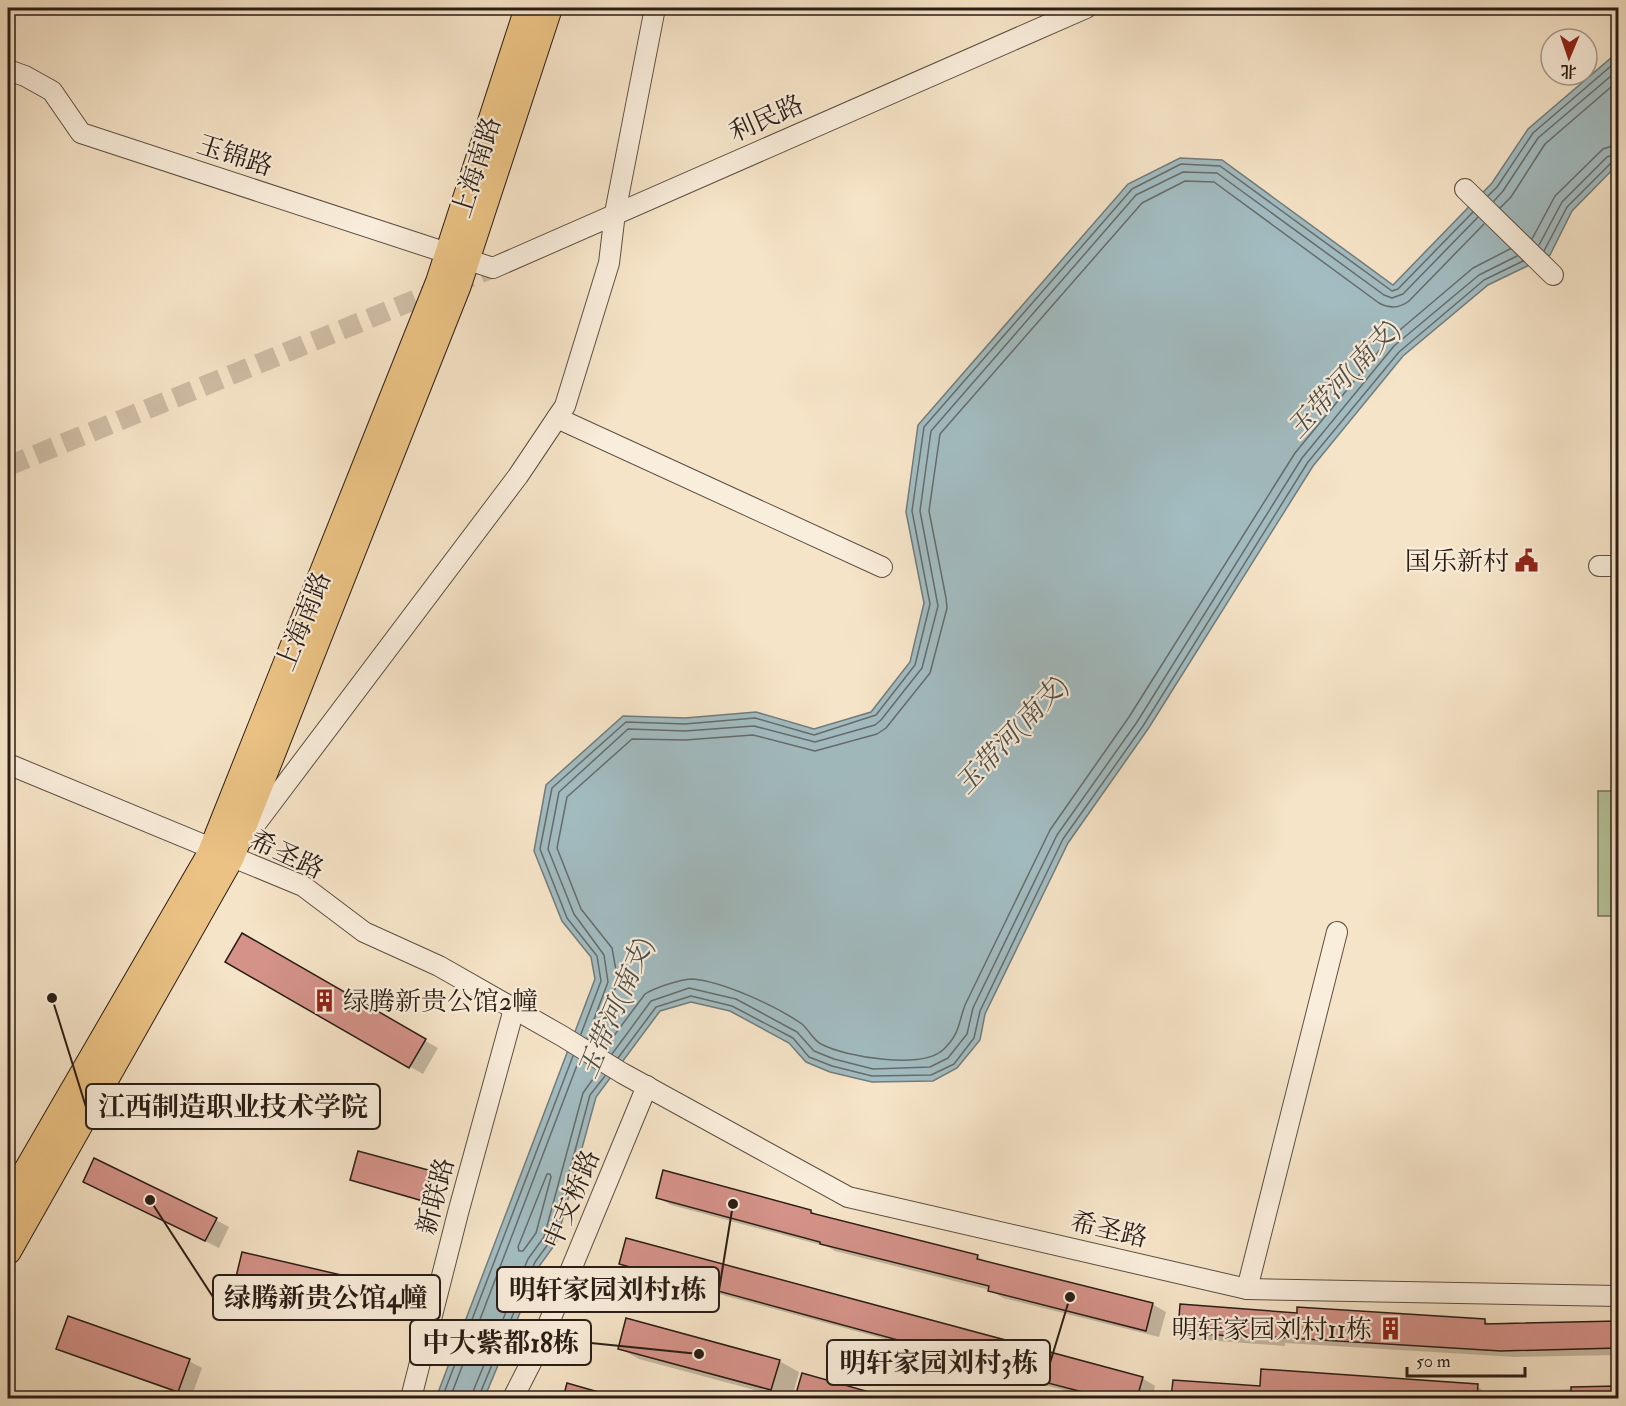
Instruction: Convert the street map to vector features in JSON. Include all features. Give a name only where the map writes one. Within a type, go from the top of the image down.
[{"type":"main road","name":"上海南路","points":[[8,1251],[221,854],[459,285],[458,256],[528,8]]},
{"type":"main road","name":"上海南路","points":[[458,256],[549,8]]},
{"type":"main road","name":"上海南路","points":[[8,1203],[221,854]]},
{"type":"street","name":"上海南路","points":[[221,854],[518,476],[565,406],[609,263],[615,213],[655,8]]},
{"type":"street","name":"利民路","points":[[458,256],[493,268],[1086,8]]},
{"type":"street","name":"玉锦路","points":[[8,70],[25,76],[52,91],[81,133],[458,256]]},
{"type":"street","points":[[1465,189],[1553,275]]},
{"type":"street","points":[[557,418],[882,567]]},
{"type":"street","points":[[1599,566],[1618,566]]},
{"type":"street","name":"希圣路","points":[[8,764],[303,886],[364,932],[439,966],[622,1073],[848,1197],[1247,1289],[1618,1296]]},
{"type":"street","points":[[1247,1289],[1337,932]]},
{"type":"street","name":"新联路","points":[[411,1398],[458,1213],[514,1009]]},
{"type":"street","name":"中支桥路","points":[[513,1398],[538,1349],[647,1086]]},
{"type":"green space","points":[[1598,791],[1618,791],[1618,916],[1598,916]]},
{"type":"water","name":"玉带河(南支)","points":[[1618,52],[1618,164],[1572,211],[1550,255],[1488,285],[1403,356],[1313,466],[1148,729],[1068,843],[985,1014],[980,1040],[957,1068],[933,1081],[872,1082],[830,1072],[806,1062],[789,1043],[730,1011],[691,1002],[660,1011],[596,1097],[556,1243],[540,1265],[486,1394],[491,1398],[436,1398],[595,979],[591,957],[562,921],[534,851],[546,785],[623,716],[685,718],[756,712],[814,729],[871,712],[910,662],[924,603],[906,512],[918,425],[1128,184],[1180,158],[1222,160],[1393,285],[1492,183],[1528,129],[1577,87],[1599,87],[1599,68]]},
{"type":"building","name":"绿腾新贵公馆2幢","points":[[242,933],[426,1039],[409,1068],[225,962]]},
{"type":"building","points":[[358,1151],[432,1171],[423,1201],[350,1180]]},
{"type":"building","points":[[94,1158],[217,1218],[205,1241],[83,1182]]},
{"type":"building","points":[[663,1170],[811,1210],[811,1213],[978,1255],[977,1259],[1153,1303],[1146,1331],[988,1291],[989,1286],[820,1244],[820,1242],[656,1198]]},
{"type":"building","points":[[626,1238],[1143,1377],[1137,1398],[1106,1398],[974,1364],[975,1361],[619,1264]]},
{"type":"building","points":[[242,1252],[380,1284],[373,1313],[235,1281]]},
{"type":"building","points":[[1180,1304],[1297,1313],[1297,1307],[1485,1319],[1485,1324],[1618,1321],[1618,1348],[1501,1351],[1178,1332]]},
{"type":"building","points":[[68,1316],[190,1359],[178,1392],[56,1349]]},
{"type":"building","points":[[626,1318],[780,1360],[771,1390],[618,1349]]},
{"type":"building","points":[[1261,1369],[1478,1384],[1477,1398],[1171,1398],[1173,1380],[1260,1386]]},
{"type":"building","points":[[802,1373],[880,1395],[880,1398],[795,1397]]},
{"type":"building","points":[[567,1383],[609,1395],[608,1398],[563,1398]]},
{"type":"building","points":[[1618,1386],[1618,1398],[1571,1398],[1571,1387]]},
{"type":"tunnel","points":[[8,466],[493,268]]},
{"type":"place","name":"国乐新村","points":[[1527,561]]},
{"type":"place","name":"江西制造职业技术学院","points":[[52,998]]},
{"type":"place","name":"绿腾新贵公馆2幢","points":[[325,1001]]},
{"type":"place","name":"绿腾新贵公馆4幢","points":[[150,1200]]},
{"type":"place","name":"明轩家园刘村1栋","points":[[733,1204]]},
{"type":"place","name":"明轩家园刘村3栋","points":[[1070,1297]]},
{"type":"place","name":"明轩家园刘村11栋","points":[[1390,1329]]},
{"type":"place","name":"中大紫都18栋","points":[[699,1354]]}]
